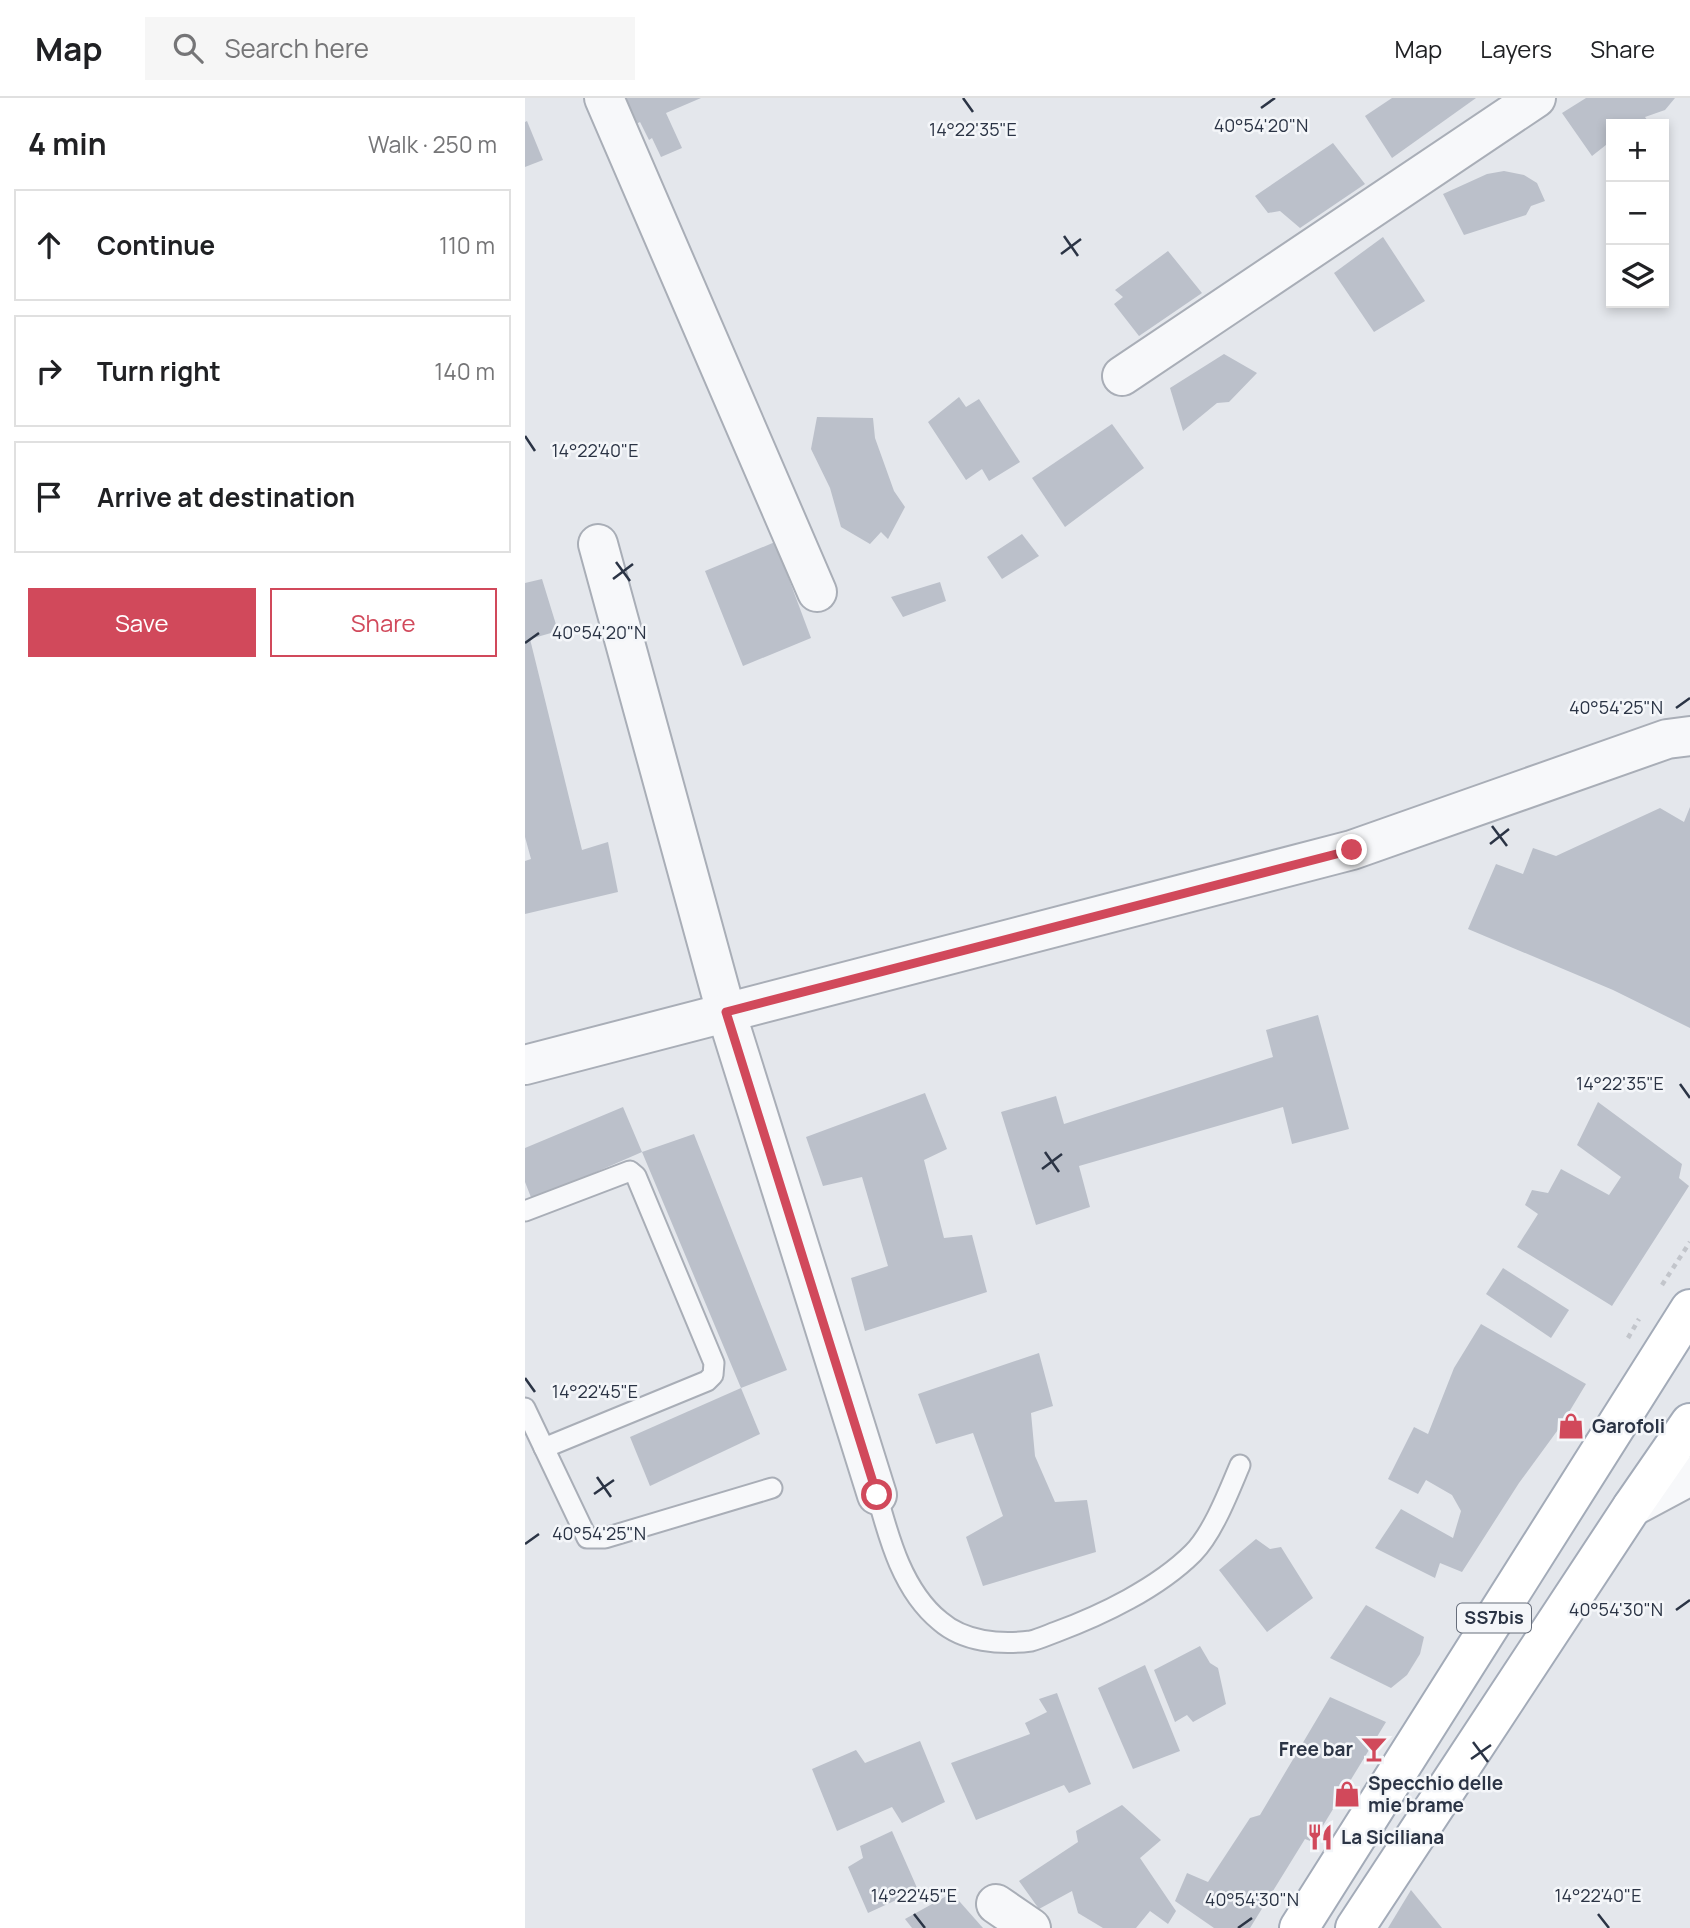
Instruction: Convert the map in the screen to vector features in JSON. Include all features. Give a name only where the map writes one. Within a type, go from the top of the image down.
[{"type":"main road","name":"SS7bis","points":[[1300,1928],[1690,1309]]},
{"type":"main road","name":"SS7bis","points":[[1355,1928],[1690,1423]]},
{"type":"street","points":[[604,98],[817,592]]},
{"type":"street","points":[[1122,376],[1536,98]]},
{"type":"street","points":[[599,544],[726,1012],[877,1495]]},
{"type":"street","points":[[525,1065],[1352,850],[1667,739],[1690,736]]},
{"type":"street","points":[[1632,1507],[1690,1476]]},
{"type":"street","points":[[996,1904],[1031,1928]]},
{"type":"lane","points":[[525,1211],[630,1171],[636,1176],[714,1363],[713,1375],[707,1381],[544,1448]]},
{"type":"lane","points":[[525,1408],[587,1538],[605,1538],[772,1488]]},
{"type":"lane","points":[[877,1495],[886,1528],[913,1592],[940,1621],[962,1636],[993,1642],[1032,1641],[1080,1623],[1162,1579],[1187,1558],[1195,1551],[1219,1512],[1240,1465]]},
{"type":"building","points":[[624,98],[701,98],[666,113],[682,148],[661,157],[640,122],[636,124]]},
{"type":"building","points":[[1392,98],[1476,98],[1392,158],[1365,116]]},
{"type":"building","points":[[1586,98],[1675,98],[1665,110],[1645,117],[1646,119],[1606,119],[1606,145],[1592,156],[1562,113]]},
{"type":"building","points":[[527,121],[543,160],[525,167],[525,122]]},
{"type":"building","points":[[1333,143],[1365,184],[1300,228],[1280,211],[1268,213],[1255,196]]},
{"type":"building","points":[[1504,171],[1524,175],[1537,183],[1545,201],[1531,206],[1526,215],[1464,235],[1443,194],[1487,174]]},
{"type":"building","points":[[1383,237],[1425,301],[1374,332],[1334,273]]},
{"type":"building","points":[[1168,251],[1202,293],[1139,336],[1114,304],[1123,297],[1115,290]]},
{"type":"building","points":[[1224,354],[1257,373],[1229,402],[1217,403],[1183,431],[1170,388]]},
{"type":"building","points":[[959,397],[966,407],[979,399],[1020,462],[989,481],[982,469],[966,480],[928,422]]},
{"type":"building","points":[[817,417],[873,418],[875,438],[894,491],[905,507],[888,539],[881,532],[870,544],[841,527],[830,488],[811,449]]},
{"type":"building","points":[[1112,424],[1144,468],[1065,527],[1032,478]]},
{"type":"building","points":[[1022,534],[1039,556],[1002,579],[987,557]]},
{"type":"building","points":[[775,542],[811,638],[743,666],[705,571]]},
{"type":"building","points":[[542,579],[558,631],[530,639],[582,850],[608,842],[618,892],[525,914],[525,861],[531,859],[525,837],[525,583]]},
{"type":"building","points":[[940,582],[946,601],[903,617],[891,597]]},
{"type":"building","points":[[1690,807],[1690,1028],[1613,990],[1468,929],[1496,864],[1523,874],[1533,848],[1556,856],[1660,808],[1684,822]]},
{"type":"building","points":[[1318,1015],[1349,1129],[1292,1144],[1283,1107],[1079,1166],[1090,1207],[1036,1225],[1001,1112],[1056,1096],[1064,1124],[1273,1057],[1266,1030]]},
{"type":"building","points":[[925,1093],[947,1149],[924,1160],[944,1238],[972,1235],[987,1292],[865,1331],[851,1278],[888,1266],[862,1177],[823,1186],[806,1137]]},
{"type":"building","points":[[1598,1102],[1682,1164],[1679,1178],[1689,1186],[1612,1306],[1517,1247],[1538,1214],[1525,1205],[1532,1190],[1548,1193],[1561,1169],[1609,1195],[1621,1177],[1577,1145]]},
{"type":"building","points":[[623,1107],[642,1152],[532,1200],[525,1182],[525,1148]]},
{"type":"building","points":[[694,1134],[787,1370],[741,1388],[642,1152]]},
{"type":"building","points":[[1503,1268],[1569,1310],[1551,1338],[1486,1294]]},
{"type":"building","points":[[1481,1324],[1586,1384],[1462,1572],[1440,1563],[1435,1578],[1375,1548],[1401,1509],[1453,1538],[1461,1511],[1452,1495],[1426,1480],[1418,1494],[1388,1479],[1414,1427],[1428,1434],[1454,1368]]},
{"type":"building","points":[[1039,1353],[1053,1406],[1031,1413],[1035,1456],[1055,1502],[1087,1500],[1096,1552],[983,1586],[966,1537],[1003,1516],[973,1433],[936,1444],[918,1394]]},
{"type":"building","points":[[741,1388],[760,1434],[650,1486],[630,1437]]},
{"type":"building","points":[[1256,1539],[1270,1549],[1281,1547],[1313,1598],[1267,1632],[1219,1570]]},
{"type":"building","points":[[1366,1605],[1424,1637],[1420,1654],[1407,1675],[1391,1688],[1330,1658]]},
{"type":"building","points":[[1200,1646],[1210,1663],[1218,1668],[1226,1704],[1193,1722],[1187,1715],[1175,1722],[1154,1670]]},
{"type":"building","points":[[1145,1665],[1180,1751],[1133,1769],[1098,1688]]},
{"type":"building","points":[[1057,1693],[1091,1784],[1069,1793],[1064,1785],[976,1820],[951,1763],[1030,1734],[1025,1723],[1047,1712],[1039,1699]]},
{"type":"building","points":[[1330,1697],[1386,1722],[1313,1842],[1305,1839],[1250,1928],[1214,1928],[1175,1901],[1187,1873],[1208,1882],[1250,1818],[1260,1815]]},
{"type":"building","points":[[920,1741],[945,1802],[902,1823],[892,1807],[837,1831],[812,1769],[856,1750],[865,1763]]},
{"type":"building","points":[[1122,1805],[1161,1840],[1140,1858],[1176,1911],[1168,1924],[1150,1911],[1136,1928],[1103,1928],[1078,1913],[1072,1891],[1039,1909],[1019,1881],[1078,1842],[1076,1831]]},
{"type":"building","points":[[892,1831],[918,1890],[868,1913],[848,1867],[863,1858],[860,1846]]},
{"type":"building","points":[[1411,1890],[1442,1928],[1388,1928]]},
{"type":"building","points":[[952,1893],[983,1928],[912,1928],[905,1919]]},
{"type":"place","name":"Garofoli","points":[[1571,1426]]},
{"type":"place","name":"Free bar","points":[[1374,1749]]},
{"type":"place","name":"Specchio delle mie brame","points":[[1347,1794]]},
{"type":"place","name":"La Siciliana","points":[[1320,1837]]},
{"type":"route","points":[[877,1495],[726,1012],[1352,850]]}]
